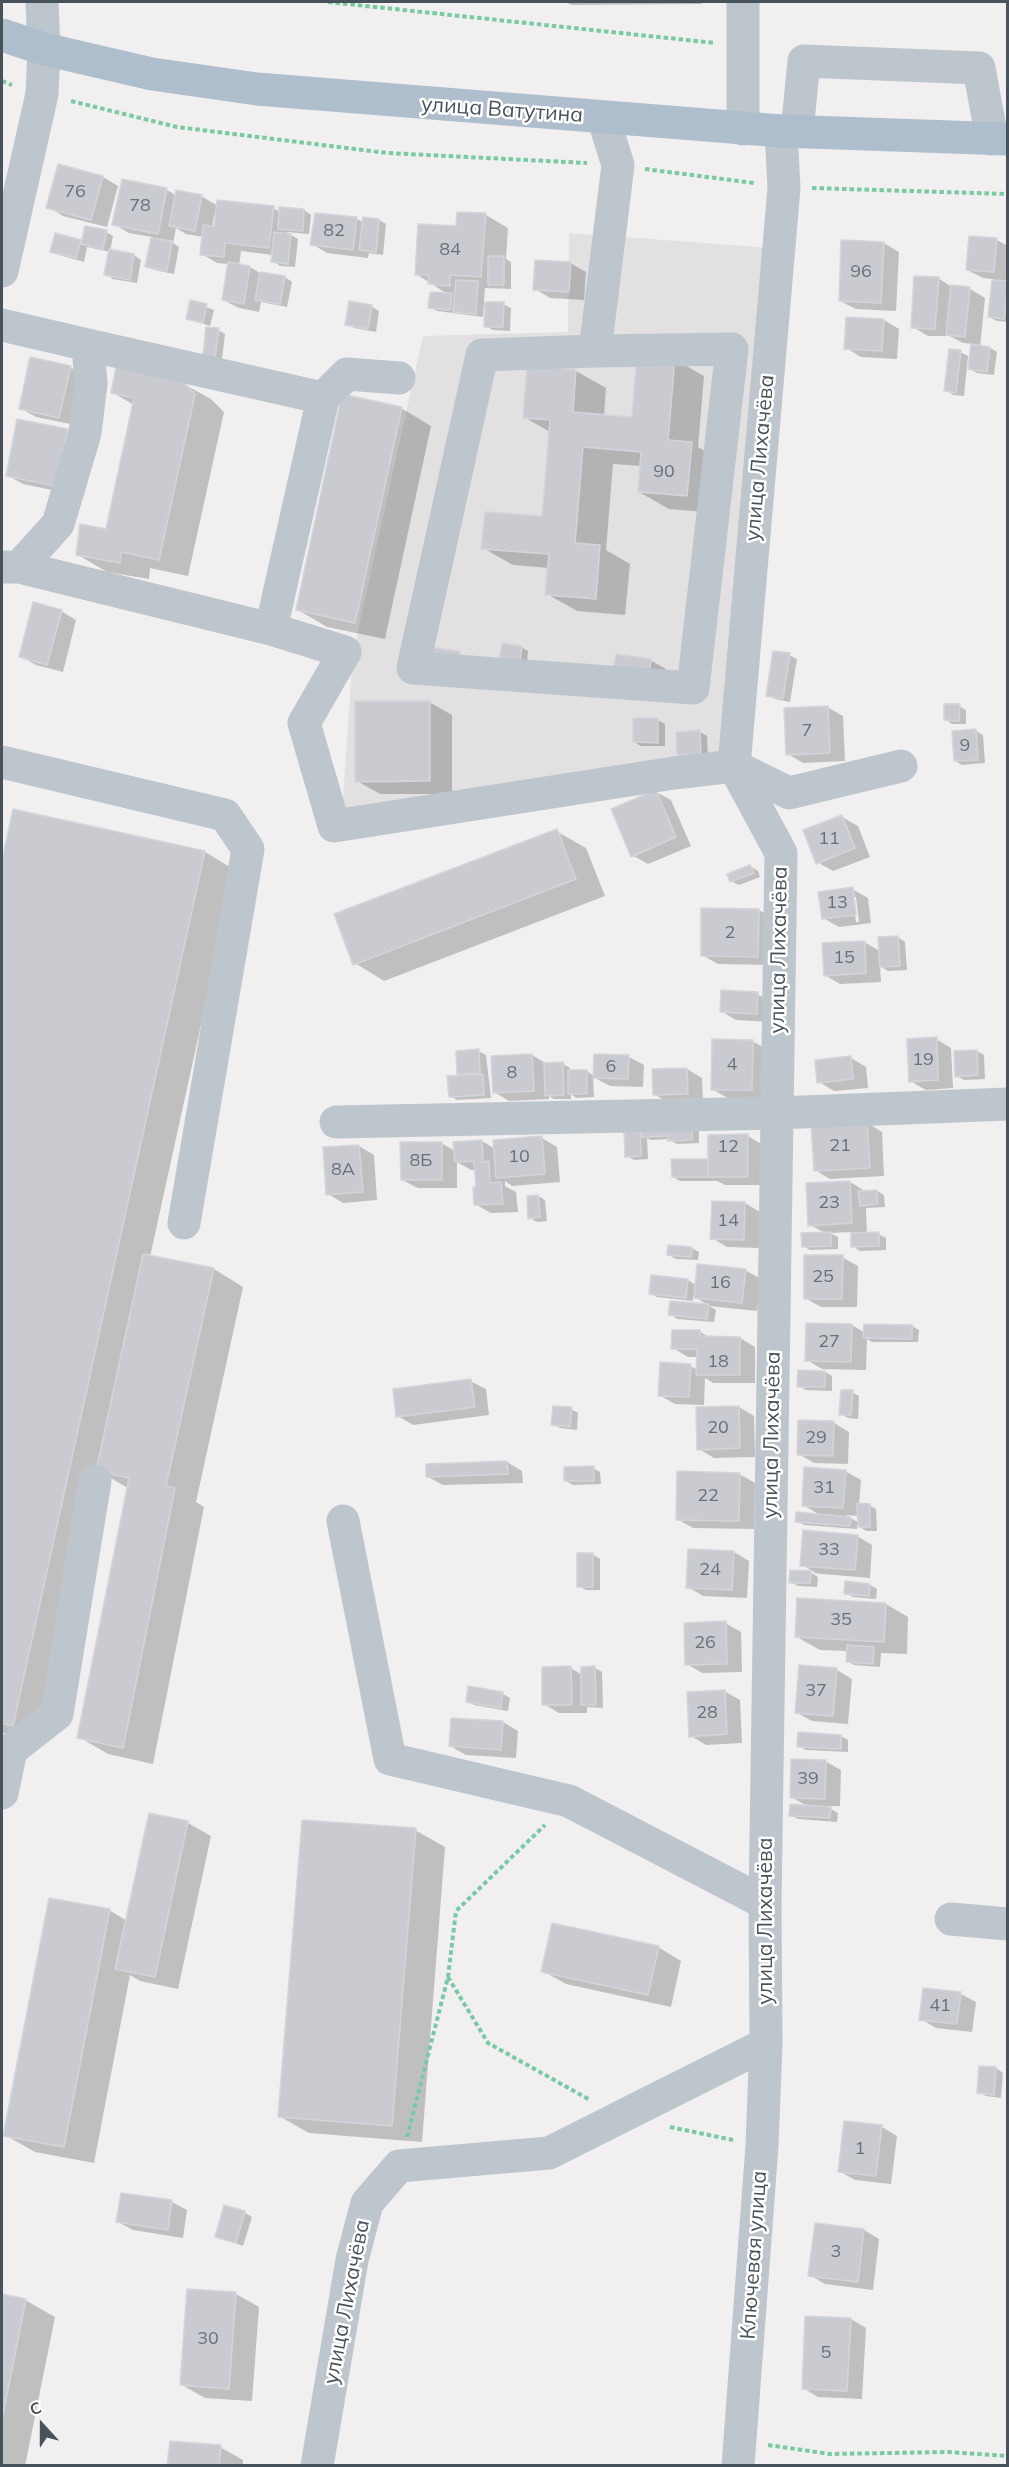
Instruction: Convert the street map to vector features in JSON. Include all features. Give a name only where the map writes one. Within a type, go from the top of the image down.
[{"type":"main road","name":"улица Ватутина","points":[[2,35],[44,49],[152,74],[257,89],[743,129],[1000,139]]},
{"type":"street","points":[[2,271],[42,94],[44,49],[42,2]]},
{"type":"street","points":[[743,2],[743,129]]},
{"type":"street","name":"улица Лихачёва","points":[[766,2044],[765,1903],[781,853],[734,766],[789,132],[804,61],[979,68],[1000,139]]},
{"type":"street","points":[[595,351],[618,165],[603,117]]},
{"type":"street","points":[[2,325],[322,398]]},
{"type":"street","points":[[10,567],[58,524],[84,433],[91,384],[88,345]]},
{"type":"street","points":[[732,349],[693,688],[413,668],[482,355],[595,351],[732,349]]},
{"type":"street","points":[[271,628],[322,398],[346,374],[399,378]]},
{"type":"street","points":[[10,567],[271,628],[345,652],[304,723],[334,826],[674,772],[734,766],[789,793],[901,766]]},
{"type":"street","points":[[2,762],[225,814],[248,849],[184,1223]]},
{"type":"street","points":[[336,1122],[777,1113],[1008,1104]]},
{"type":"street","points":[[2,1793],[6,1749],[57,1714],[95,1481]]},
{"type":"street","points":[[343,1521],[390,1758],[569,1802],[765,1903]]},
{"type":"street","points":[[951,1919],[1008,1924]]},
{"type":"street","points":[[399,2166],[549,2153],[618,2116],[766,2044]]},
{"type":"street","name":"Ключевая улица","points":[[739,2453],[762,2146],[766,2044]]},
{"type":"street","name":"улица Лихачёва","points":[[317,2466],[352,2260],[367,2204],[399,2166]]},
{"type":"path","points":[[328,2],[742,46]]},
{"type":"path","points":[[2,81],[42,94],[177,127],[387,153],[618,165],[784,188],[1008,194]]},
{"type":"path","points":[[399,2166],[448,1977],[456,1911],[569,1802]]},
{"type":"path","points":[[448,1977],[488,2043],[618,2116]]},
{"type":"path","points":[[663,2126],[762,2146]]},
{"type":"path","points":[[739,2453],[948,2452],[1008,2456]]},
{"type":"shaded area","points":[[569,233],[772,248],[726,757],[342,813],[353,653],[423,336],[568,332]]},
{"type":"building","points":[[58,164],[103,176],[91,220],[46,208]]},
{"type":"building","points":[[122,179],[167,188],[158,234],[112,225]]},
{"type":"building","points":[[176,190],[202,195],[195,231],[169,226]]},
{"type":"building","points":[[217,200],[274,206],[269,248],[225,243],[224,257],[200,255],[203,225],[214,226]]},
{"type":"building","points":[[279,207],[304,209],[303,231],[278,229]]},
{"type":"building","points":[[457,212],[486,213],[481,277],[450,275],[450,286],[428,284],[429,275],[415,275],[418,224],[456,226]]},
{"type":"building","points":[[315,213],[357,217],[353,250],[310,245]]},
{"type":"building","points":[[363,217],[379,219],[376,252],[359,250]]},
{"type":"building","points":[[85,226],[107,230],[103,249],[81,244]]},
{"type":"building","points":[[274,232],[291,234],[288,264],[271,262]]},
{"type":"building","points":[[55,233],[81,240],[76,258],[50,252]]},
{"type":"building","points":[[969,236],[997,238],[994,272],[966,270]]},
{"type":"building","points":[[151,238],[172,241],[167,271],[145,267]]},
{"type":"building","points":[[841,240],[884,242],[881,303],[839,301]]},
{"type":"building","points":[[109,249],[134,254],[130,280],[104,275]]},
{"type":"building","points":[[488,256],[504,256],[504,285],[488,285]]},
{"type":"building","points":[[535,260],[571,262],[569,292],[533,290]]},
{"type":"building","points":[[228,262],[250,266],[244,304],[222,300]]},
{"type":"building","points":[[260,272],[285,276],[280,304],[255,300]]},
{"type":"building","points":[[914,276],[939,277],[935,329],[911,328]]},
{"type":"building","points":[[456,280],[478,281],[476,314],[453,312]]},
{"type":"building","points":[[992,280],[1008,281],[1004,319],[988,317]]},
{"type":"building","points":[[951,285],[970,287],[965,337],[946,335]]},
{"type":"building","points":[[430,292],[452,293],[450,310],[428,308]]},
{"type":"building","points":[[190,300],[207,304],[203,323],[186,319]]},
{"type":"building","points":[[349,301],[372,305],[368,329],[345,325]]},
{"type":"building","points":[[485,302],[504,302],[503,327],[484,327]]},
{"type":"building","points":[[846,317],[884,319],[882,351],[844,349]]},
{"type":"building","points":[[206,327],[219,328],[215,357],[203,356]]},
{"type":"building","points":[[971,344],[990,347],[987,372],[968,369]]},
{"type":"building","points":[[949,349],[961,350],[956,393],[944,391]]},
{"type":"building","points":[[637,354],[675,357],[668,440],[692,442],[687,496],[638,492],[641,452],[583,447],[575,543],[600,545],[596,599],[545,595],[549,554],[481,549],[485,512],[542,516],[550,420],[523,418],[527,366],[576,370],[573,412],[632,417]]},
{"type":"building","points":[[30,357],[71,366],[59,418],[19,409]]},
{"type":"building","points":[[116,367],[181,380],[195,394],[159,560],[121,552],[120,563],[76,555],[80,524],[106,529],[134,398],[111,393]]},
{"type":"building","points":[[342,394],[402,407],[355,623],[296,610]]},
{"type":"building","points":[[17,419],[68,429],[56,486],[6,476]]},
{"type":"building","points":[[33,602],[62,610],[47,665],[19,657]]},
{"type":"building","points":[[502,643],[522,646],[519,671],[498,669]]},
{"type":"building","points":[[429,647],[460,651],[459,667],[428,663]]},
{"type":"building","points":[[773,651],[790,653],[783,699],[766,696]]},
{"type":"building","points":[[616,654],[651,659],[648,684],[612,678]]},
{"type":"building","points":[[355,701],[430,701],[430,781],[355,782]]},
{"type":"building","points":[[944,704],[960,704],[959,721],[944,720]]},
{"type":"building","points":[[828,706],[830,753],[786,755],[784,708]]},
{"type":"building","points":[[633,718],[658,718],[658,743],[633,742]]},
{"type":"building","points":[[976,729],[978,760],[954,761],[952,731]]},
{"type":"building","points":[[700,730],[701,754],[677,755],[676,732]]},
{"type":"building","points":[[656,790],[676,837],[631,857],[611,809]]},
{"type":"building","points":[[13,809],[205,851],[13,1726],[2,1723],[2,860]]},
{"type":"building","points":[[842,815],[855,848],[816,864],[803,830]]},
{"type":"building","points":[[557,829],[576,879],[353,965],[334,914]]},
{"type":"building","points":[[750,865],[754,873],[730,882],[727,874]]},
{"type":"building","points":[[853,887],[856,915],[822,919],[818,892]]},
{"type":"building","points":[[701,908],[759,909],[758,957],[701,956]]},
{"type":"building","points":[[898,936],[900,966],[880,967],[878,937]]},
{"type":"building","points":[[865,941],[866,973],[824,976],[822,943]]},
{"type":"building","points":[[721,990],[758,992],[757,1014],[720,1012]]},
{"type":"building","points":[[937,1037],[938,1080],[909,1082],[907,1039]]},
{"type":"building","points":[[712,1039],[753,1040],[752,1090],[711,1090]]},
{"type":"building","points":[[479,1049],[480,1073],[457,1074],[456,1051]]},
{"type":"building","points":[[977,1050],[978,1075],[955,1077],[954,1051]]},
{"type":"building","points":[[532,1054],[534,1091],[493,1093],[491,1056]]},
{"type":"building","points":[[594,1054],[629,1055],[628,1079],[593,1078]]},
{"type":"building","points":[[851,1056],[853,1079],[817,1083],[815,1060]]},
{"type":"building","points":[[563,1062],[564,1095],[545,1096],[544,1063]]},
{"type":"building","points":[[687,1068],[688,1094],[653,1095],[652,1069]]},
{"type":"building","points":[[568,1070],[587,1070],[587,1094],[568,1094]]},
{"type":"building","points":[[483,1074],[484,1095],[449,1097],[447,1076]]},
{"type":"building","points":[[692,1120],[692,1140],[668,1141],[668,1136],[642,1137],[641,1124]]},
{"type":"building","points":[[867,1122],[870,1168],[814,1171],[811,1124]]},
{"type":"building","points":[[640,1128],[641,1156],[625,1157],[624,1129]]},
{"type":"building","points":[[748,1134],[748,1177],[708,1177],[708,1135]]},
{"type":"building","points":[[542,1136],[545,1174],[496,1178],[493,1140]]},
{"type":"building","points":[[482,1140],[483,1162],[489,1161],[490,1183],[501,1182],[503,1204],[474,1205],[473,1187],[476,1187],[474,1161],[455,1162],[453,1142]]},
{"type":"building","points":[[400,1142],[442,1142],[442,1180],[401,1180]]},
{"type":"building","points":[[359,1145],[363,1192],[326,1195],[323,1147]]},
{"type":"building","points":[[671,1159],[708,1159],[708,1177],[672,1177]]},
{"type":"building","points":[[850,1181],[852,1223],[808,1226],[806,1183]]},
{"type":"building","points":[[877,1190],[878,1204],[860,1206],[858,1191]]},
{"type":"building","points":[[538,1195],[540,1217],[528,1219],[527,1196]]},
{"type":"building","points":[[712,1201],[745,1202],[744,1240],[710,1239]]},
{"type":"building","points":[[831,1232],[831,1246],[802,1247],[801,1233]]},
{"type":"building","points":[[879,1232],[879,1246],[851,1247],[851,1233]]},
{"type":"building","points":[[668,1245],[692,1247],[691,1257],[667,1255]]},
{"type":"building","points":[[143,1254],[214,1268],[166,1486],[175,1488],[123,1748],[77,1738],[129,1478],[96,1471]]},
{"type":"building","points":[[804,1255],[843,1255],[842,1299],[804,1299]]},
{"type":"building","points":[[697,1264],[746,1269],[742,1303],[694,1298]]},
{"type":"building","points":[[651,1275],[688,1279],[686,1298],[649,1294]]},
{"type":"building","points":[[670,1301],[709,1304],[707,1319],[668,1315]]},
{"type":"building","points":[[806,1323],[852,1324],[851,1362],[805,1361]]},
{"type":"building","points":[[864,1324],[912,1325],[912,1339],[863,1338]]},
{"type":"building","points":[[672,1330],[700,1330],[700,1336],[740,1337],[740,1375],[696,1375],[697,1349],[671,1349]]},
{"type":"building","points":[[660,1362],[691,1364],[689,1397],[658,1396]]},
{"type":"building","points":[[798,1370],[825,1371],[825,1387],[797,1387]]},
{"type":"building","points":[[471,1379],[475,1407],[396,1417],[393,1389]]},
{"type":"building","points":[[841,1390],[853,1390],[851,1415],[839,1415]]},
{"type":"building","points":[[553,1406],[572,1407],[570,1427],[551,1425]]},
{"type":"building","points":[[739,1406],[740,1448],[697,1450],[696,1407]]},
{"type":"building","points":[[798,1420],[834,1421],[833,1456],[797,1455]]},
{"type":"building","points":[[507,1461],[508,1474],[426,1477],[426,1464]]},
{"type":"building","points":[[594,1466],[594,1481],[564,1481],[564,1467]]},
{"type":"building","points":[[804,1467],[846,1470],[843,1508],[802,1506]]},
{"type":"building","points":[[677,1471],[740,1473],[739,1521],[676,1520]]},
{"type":"building","points":[[857,1503],[870,1504],[870,1527],[858,1527]]},
{"type":"building","points":[[796,1512],[851,1517],[850,1526],[795,1522]]},
{"type":"building","points":[[803,1530],[858,1535],[855,1570],[800,1566]]},
{"type":"building","points":[[688,1549],[734,1551],[732,1590],[686,1588]]},
{"type":"building","points":[[577,1553],[593,1553],[593,1587],[577,1587]]},
{"type":"building","points":[[790,1570],[811,1571],[810,1583],[789,1583]]},
{"type":"building","points":[[845,1581],[870,1584],[869,1596],[844,1594]]},
{"type":"building","points":[[797,1598],[886,1603],[884,1642],[795,1637]]},
{"type":"building","points":[[726,1621],[727,1664],[685,1665],[684,1623]]},
{"type":"building","points":[[847,1645],[874,1647],[873,1664],[846,1662]]},
{"type":"building","points":[[799,1665],[837,1668],[833,1716],[795,1713]]},
{"type":"building","points":[[571,1666],[572,1705],[542,1705],[542,1667]]},
{"type":"building","points":[[595,1666],[596,1705],[581,1705],[581,1667]]},
{"type":"building","points":[[468,1686],[503,1692],[501,1708],[466,1702]]},
{"type":"building","points":[[725,1690],[727,1734],[689,1737],[687,1692]]},
{"type":"building","points":[[451,1718],[503,1721],[501,1750],[449,1746]]},
{"type":"building","points":[[798,1732],[841,1735],[841,1749],[797,1747]]},
{"type":"building","points":[[791,1759],[826,1760],[825,1799],[790,1798]]},
{"type":"building","points":[[790,1804],[831,1807],[830,1818],[789,1816]]},
{"type":"building","points":[[149,1813],[188,1821],[155,1977],[115,1969]]},
{"type":"building","points":[[302,1820],[416,1828],[392,2126],[278,2117]]},
{"type":"building","points":[[49,1898],[110,1909],[64,2147],[3,2136]]},
{"type":"building","points":[[552,1923],[659,1946],[648,1995],[541,1972]]},
{"type":"building","points":[[923,1988],[961,1992],[957,2024],[919,2020]]},
{"type":"building","points":[[979,2066],[996,2067],[994,2095],[977,2093]]},
{"type":"building","points":[[844,2121],[882,2125],[876,2176],[838,2172]]},
{"type":"building","points":[[121,2193],[172,2200],[168,2230],[116,2222]]},
{"type":"building","points":[[224,2205],[245,2211],[236,2243],[215,2237]]},
{"type":"building","points":[[815,2223],[864,2229],[858,2282],[808,2276]]},
{"type":"building","points":[[187,2289],[236,2292],[229,2389],[180,2385]]},
{"type":"building","points":[[2,2294],[26,2299],[2,2420]]},
{"type":"building","points":[[805,2316],[851,2318],[847,2391],[802,2389]]},
{"type":"building","points":[[170,2441],[221,2445],[219,2466],[167,2466]]}]
